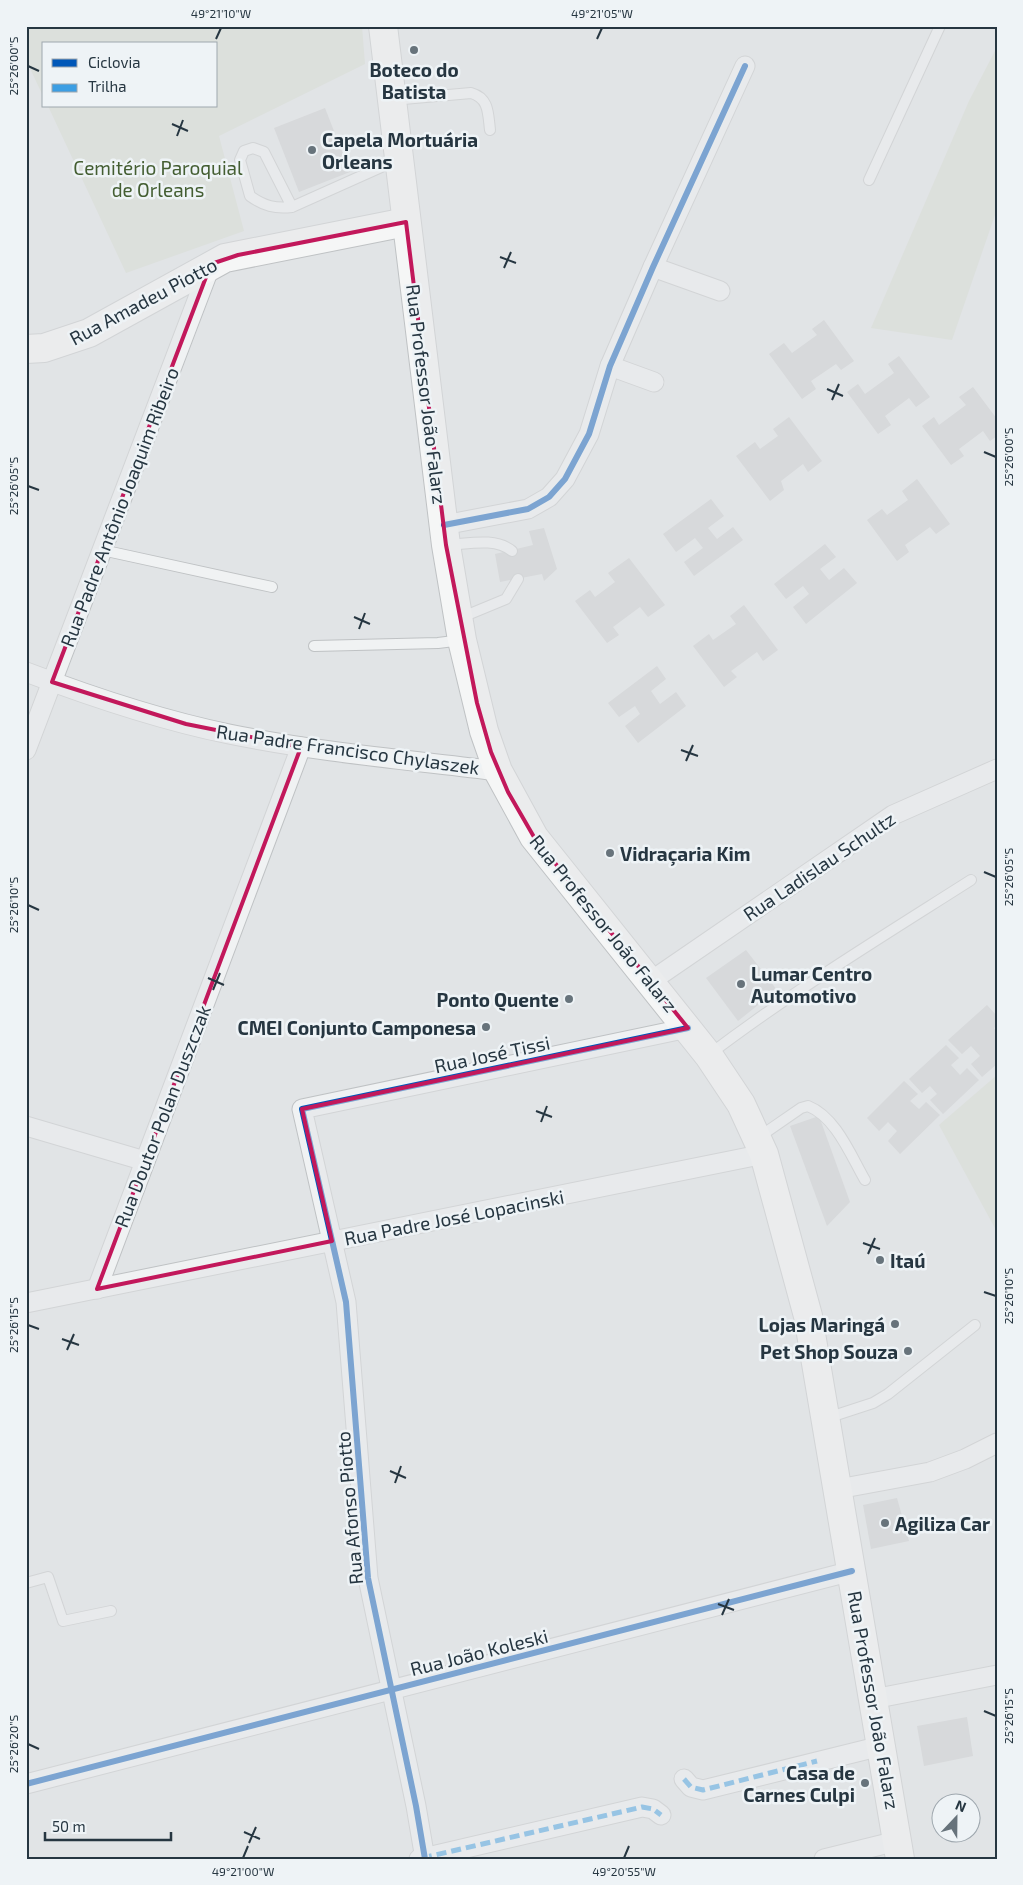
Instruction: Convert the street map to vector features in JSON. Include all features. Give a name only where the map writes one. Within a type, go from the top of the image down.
[{"type":"main road","name":"Rua Professor João Falarz","points":[[383,26],[445,535],[461,629],[484,731],[498,771],[521,815],[540,845],[651,981],[709,1056],[741,1104],[761,1145],[801,1283],[826,1418],[899,1850]]},
{"type":"main road","name":"Rua Amadeu Piotto","points":[[26,349],[44,348],[89,333],[212,264],[238,255],[406,222]]},
{"type":"street","points":[[445,535],[528,509],[549,497],[565,479],[589,434],[610,366],[653,267],[745,66]]},
{"type":"street","name":"Rua Padre Antônio Joaquim Ribeiro","points":[[26,750],[212,264]]},
{"type":"street","points":[[653,267],[720,291]]},
{"type":"street","points":[[610,366],[654,382]]},
{"type":"street","name":"Rua Padre Francisco Chylaszek","points":[[26,672],[186,724],[227,734],[301,747],[498,771]]},
{"type":"street","name":"Rua Doutor Polan Duszczak","points":[[97,1289],[301,747]]},
{"type":"street","name":"Rua Ladislau Schultz","points":[[651,981],[893,815],[997,769]]},
{"type":"street","name":"Rua José Tissi","points":[[302,1109],[688,1028]]},
{"type":"street","name":"Rua Afonso Piotto","points":[[302,1109],[346,1302],[350,1331],[366,1564],[392,1690],[423,1858]]},
{"type":"street","points":[[26,1126],[145,1161]]},
{"type":"street","name":"Rua Padre José Lopacinski","points":[[26,1303],[332,1241],[761,1145]]},
{"type":"street","points":[[838,1489],[930,1472],[965,1459],[997,1443]]},
{"type":"street","name":"Rua João Koleski","points":[[26,1784],[852,1572]]},
{"type":"street","points":[[873,1699],[997,1674]]},
{"type":"street","points":[[684,1779],[691,1787],[703,1790],[881,1746]]},
{"type":"street","points":[[423,1858],[642,1806],[653,1809],[661,1815]]},
{"type":"street","points":[[824,1859],[899,1850]]},
{"type":"lane","points":[[869,180],[940,26]]},
{"type":"lane","points":[[392,100],[471,93],[480,96],[486,102],[490,130]]},
{"type":"lane","points":[[292,206],[264,152],[253,148],[244,151],[240,160],[250,196],[262,205],[277,209],[292,206],[398,159]]},
{"type":"lane","points":[[445,535],[494,543],[506,546],[512,551]]},
{"type":"lane","points":[[102,550],[272,587]]},
{"type":"lane","points":[[314,646],[438,643],[506,599],[518,579]]},
{"type":"lane","points":[[709,1056],[748,1025],[971,880]]},
{"type":"lane","points":[[761,1145],[801,1108],[808,1106],[817,1110],[837,1133],[865,1180]]},
{"type":"lane","points":[[826,1418],[873,1403],[888,1394],[975,1325]]},
{"type":"lane","points":[[26,1583],[48,1577],[63,1621],[111,1611]]},
{"type":"highlighted area","points":[[406,222],[446,545],[477,703],[491,752],[508,792],[534,837],[688,1028],[302,1109],[332,1241],[97,1289],[301,747],[186,724],[52,682],[211,264],[238,255]]},
{"type":"green space","name":"Cemitério Paroquial de Orleans","points":[[26,26],[362,26],[365,64],[219,136],[244,231],[126,273],[49,108],[218,108],[218,42],[42,42],[42,94],[26,60]]},
{"type":"green space","points":[[997,47],[997,209],[952,340],[871,328],[969,101]]},
{"type":"green space","points":[[997,1075],[997,1232],[939,1125]]},
{"type":"building","name":"Capela Mortuária Orleans","points":[[325,108],[350,172],[299,192],[274,128]]},
{"type":"building","points":[[824,320],[854,361],[841,370],[836,364],[811,381],[816,389],[802,399],[769,354],[784,343],[792,353],[817,335],[812,329]]},
{"type":"building","points":[[899,356],[930,397],[916,407],[909,398],[885,416],[891,425],[878,434],[847,392],[858,384],[865,394],[894,373],[888,364]]},
{"type":"building","points":[[973,387],[997,419],[997,436],[990,441],[983,431],[959,449],[964,456],[951,465],[922,426],[934,417],[939,425],[966,405],[959,397]]},
{"type":"building","points":[[789,417],[822,461],[808,472],[803,464],[781,481],[784,490],[770,501],[736,456],[755,442],[760,449],[778,436],[773,429]]},
{"type":"building","points":[[917,479],[950,524],[936,534],[930,527],[905,545],[909,552],[897,561],[867,520],[882,509],[887,515],[908,500],[902,491]]},
{"type":"building","points":[[711,499],[724,516],[708,528],[717,539],[733,527],[743,540],[694,576],[684,562],[703,548],[695,538],[676,552],[663,534]]},
{"type":"building","points":[[544,528],[557,569],[544,581],[542,574],[500,582],[495,554],[533,545],[529,531]]},
{"type":"building","points":[[825,544],[836,557],[820,569],[829,580],[844,568],[857,583],[806,624],[793,607],[809,594],[803,586],[786,599],[774,584]]},
{"type":"building","points":[[629,558],[665,605],[648,617],[640,607],[613,627],[619,635],[607,643],[575,601],[590,590],[595,597],[615,582],[608,573]]},
{"type":"building","points":[[744,605],[778,650],[763,661],[757,652],[731,671],[737,677],[724,687],[693,646],[709,634],[713,640],[736,624],[730,616]]},
{"type":"building","points":[[657,666],[666,679],[651,691],[660,704],[676,692],[686,706],[638,743],[625,726],[640,714],[635,706],[619,717],[608,703]]},
{"type":"building","name":"Lumar Centro Automotivo","points":[[746,950],[777,990],[738,1021],[706,978]]},
{"type":"building","points":[[987,1005],[997,1016],[997,1025],[994,1028],[997,1032],[997,1064],[982,1077],[971,1064],[980,1056],[971,1046],[962,1054],[948,1040]]},
{"type":"building","points":[[946,1045],[959,1058],[951,1065],[960,1075],[967,1068],[979,1080],[943,1114],[930,1100],[937,1094],[930,1086],[922,1093],[909,1079]]},
{"type":"building","points":[[904,1081],[918,1094],[910,1101],[919,1109],[926,1102],[940,1115],[900,1154],[888,1141],[897,1131],[888,1122],[879,1131],[867,1118]]},
{"type":"building","points":[[819,1116],[850,1202],[827,1226],[790,1126]]},
{"type":"building","name":"Agiliza Car","points":[[897,1498],[909,1541],[871,1549],[863,1505]]},
{"type":"building","points":[[967,1717],[973,1756],[924,1766],[917,1726]]},
{"type":"marked path","points":[[684,1779],[691,1787],[703,1790],[817,1761]]},
{"type":"marked path","points":[[422,1858],[642,1807],[653,1809],[661,1815]]},
{"type":"cycle path","points":[[444,525],[528,509],[549,497],[565,479],[589,434],[610,366],[653,267],[745,66]]},
{"type":"cycle path","points":[[425,1859],[416,1806],[368,1578],[346,1302],[302,1109],[688,1028]]},
{"type":"cycle path","points":[[26,1784],[852,1571]]},
{"type":"place","name":"Boteco do Batista","points":[[414,50]]},
{"type":"place","name":"Capela Mortuária Orleans","points":[[312,150]]},
{"type":"place","name":"Vidraçaria Kim","points":[[610,853]]},
{"type":"place","name":"Lumar Centro Automotivo","points":[[741,984]]},
{"type":"place","name":"Ponto Quente","points":[[569,999]]},
{"type":"place","name":"CMEI Conjunto Camponesa","points":[[486,1027]]},
{"type":"place","name":"Itaú","points":[[880,1260]]},
{"type":"place","name":"Lojas Maringá","points":[[895,1324]]},
{"type":"place","name":"Pet Shop Souza","points":[[908,1351]]},
{"type":"place","name":"Agiliza Car","points":[[885,1523]]},
{"type":"place","name":"Casa de Carnes Culpi","points":[[865,1783]]}]
